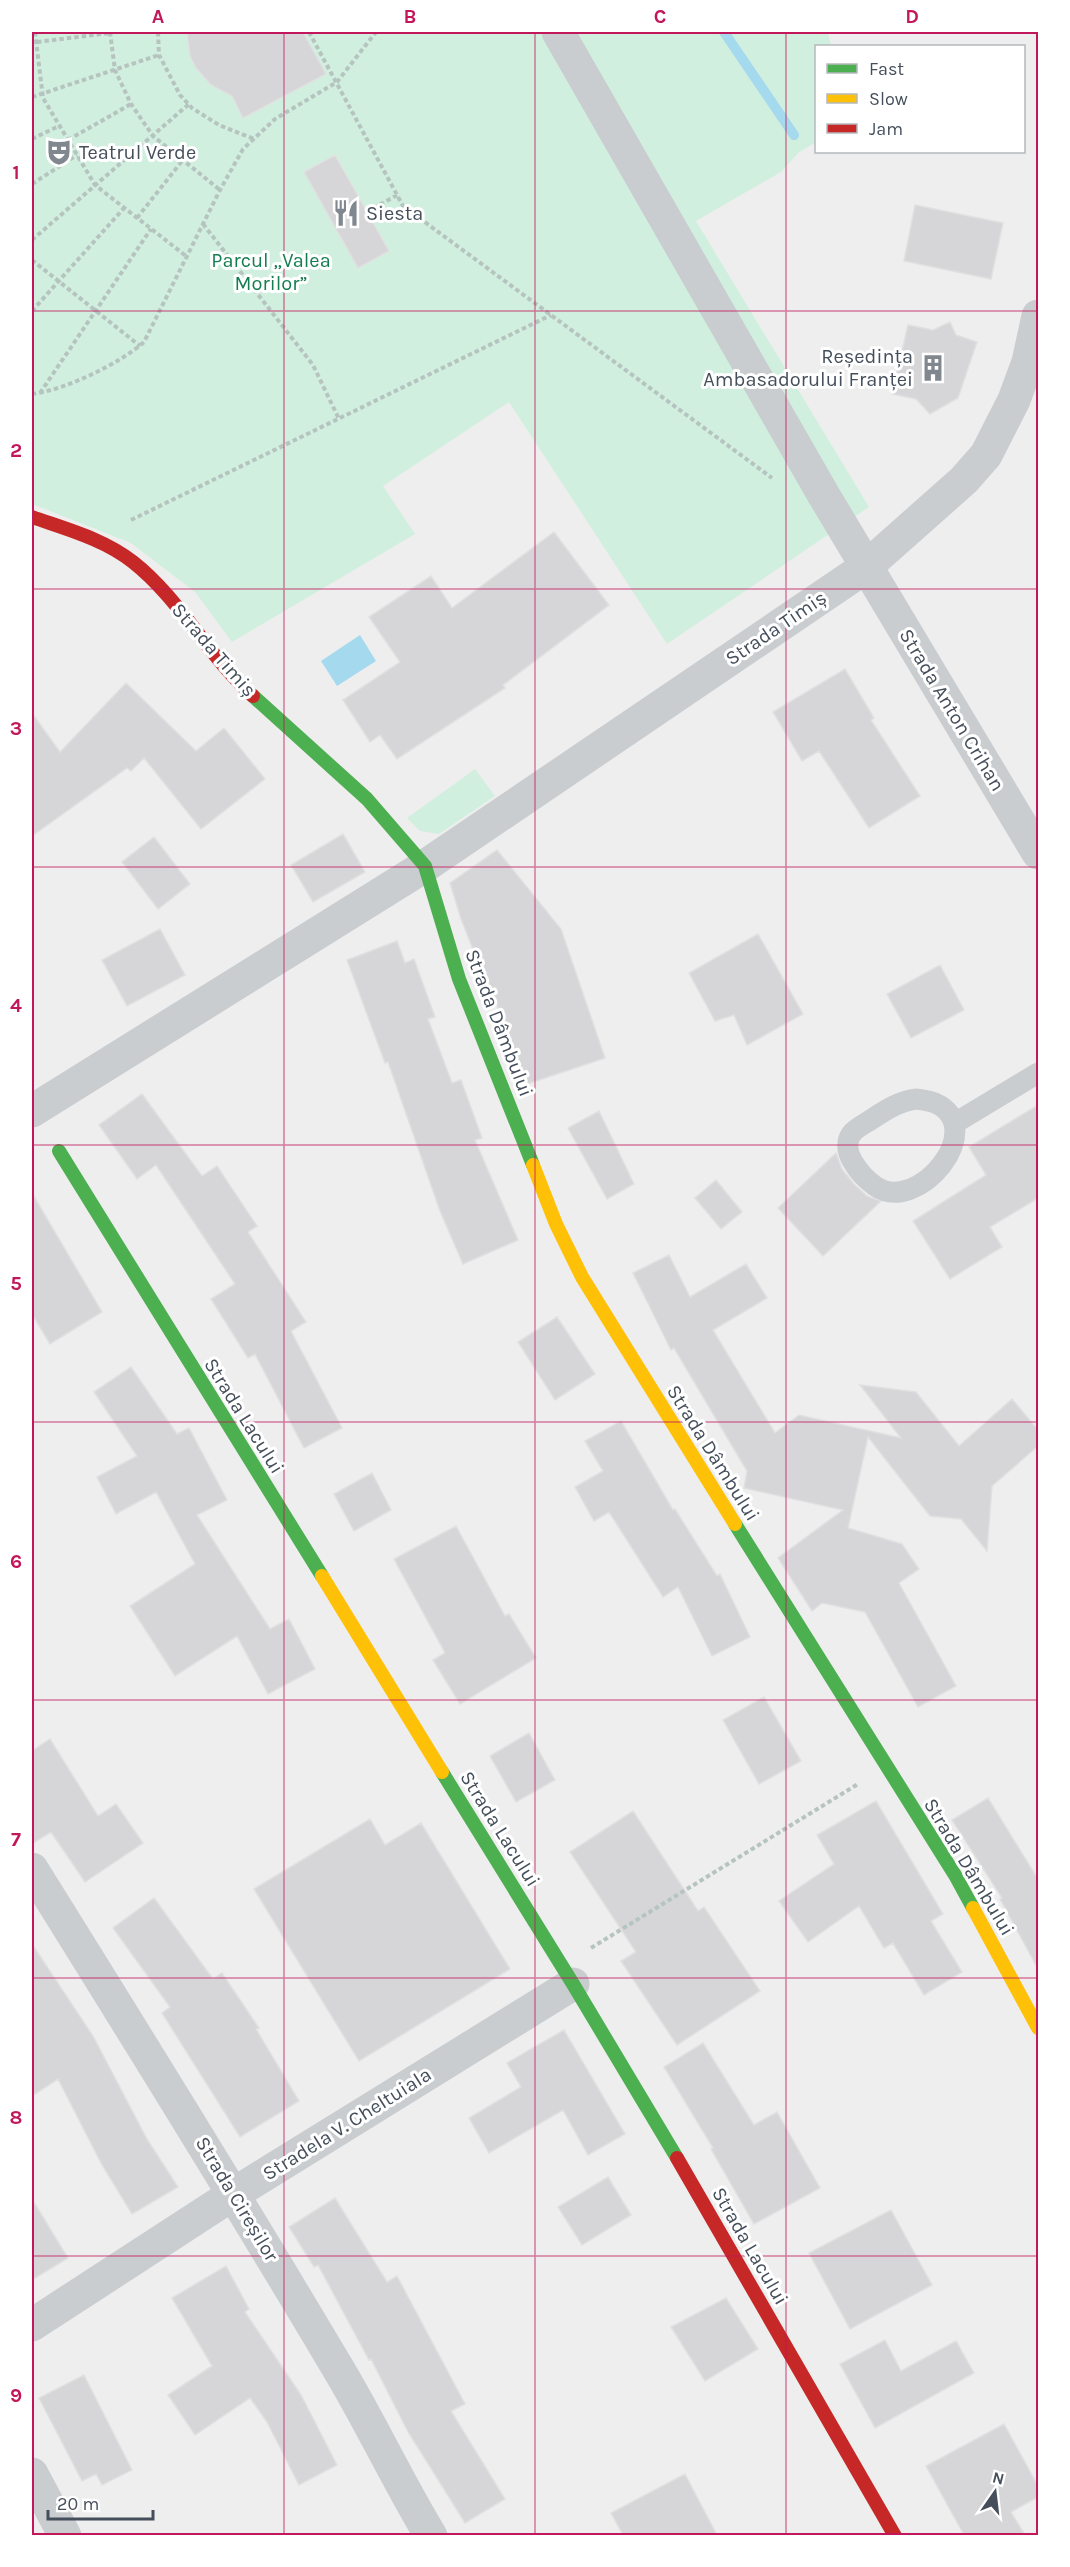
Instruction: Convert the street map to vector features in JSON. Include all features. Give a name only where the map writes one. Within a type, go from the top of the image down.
[{"type":"street","name":"Strada Anton Crihan","points":[[558,32],[866,567],[1038,853]]},
{"type":"street","name":"Strada Timiș","points":[[32,1111],[425,866],[866,567],[956,487],[986,455],[1014,400],[1028,362],[1038,316]]},
{"type":"street","name":"Strada Timiș","points":[[32,517],[94,539],[132,561],[157,584],[233,678],[367,799],[425,866]]},
{"type":"street","name":"Strada Dâmbului","points":[[425,866],[459,979],[556,1224],[582,1277],[955,1875],[1038,2028]]},
{"type":"street","name":"Strada Lacului","points":[[59,1151],[568,1975],[895,2535]]},
{"type":"street","name":"Strada Cireșilor","points":[[32,1869],[235,2193],[339,2369],[403,2490],[431,2535]]},
{"type":"street","name":"Stradela V. Cheltuiala","points":[[32,2325],[568,1975]]},
{"type":"street","points":[[32,2474],[65,2535]]},
{"type":"lane","points":[[955,1123],[1038,1072]]},
{"type":"lane","points":[[917,1099],[937,1104],[955,1123],[955,1143],[949,1155],[927,1179],[904,1192],[891,1193],[879,1189],[869,1181],[851,1158],[848,1144],[852,1133],[887,1109],[905,1101],[917,1099]]},
{"type":"path","points":[[35,32],[42,93],[95,185],[187,256]]},
{"type":"path","points":[[36,42],[110,32],[115,70],[131,104],[153,136],[220,190]]},
{"type":"path","points":[[158,32],[159,55],[180,95],[219,125],[254,139]]},
{"type":"path","points":[[309,32],[403,206],[773,478]]},
{"type":"path","points":[[32,394],[111,365],[129,355],[140,345],[243,149],[275,119],[337,82],[376,32]]},
{"type":"path","points":[[32,97],[159,55]]},
{"type":"path","points":[[32,60],[38,59]]},
{"type":"path","points":[[68,140],[131,104]]},
{"type":"path","points":[[32,240],[189,104]]},
{"type":"path","points":[[32,139],[59,126]]},
{"type":"path","points":[[32,184],[77,155]]},
{"type":"path","points":[[137,218],[182,161]]},
{"type":"path","points":[[367,212],[398,194]]},
{"type":"path","points":[[32,311],[124,208]]},
{"type":"path","points":[[203,224],[313,365],[339,418]]},
{"type":"path","points":[[39,393],[151,229]]},
{"type":"path","points":[[32,260],[140,345]]},
{"type":"path","points":[[94,539],[551,315]]},
{"type":"path","points":[[568,1975],[886,1767]]},
{"type":"green space","name":"Parcul „Valea Morilor”","points":[[32,32],[828,32],[831,45],[815,45],[815,143],[798,153],[781,172],[696,221],[869,507],[667,644],[509,402],[383,486],[415,534],[232,642],[195,592],[131,543],[32,504]]},
{"type":"green space","points":[[475,769],[495,796],[439,834],[420,831],[407,818]]},
{"type":"water","points":[[360,635],[376,661],[337,686],[321,661]]},
{"type":"building","points":[[187,32],[303,32],[326,74],[243,118],[232,96],[211,85],[196,68],[190,56]]},
{"type":"building","points":[[335,155],[389,251],[358,268],[304,172]]},
{"type":"building","points":[[915,205],[1003,223],[991,279],[904,261]]},
{"type":"building","name":"Reședința Ambasadorului Franței","points":[[950,322],[956,335],[977,342],[958,398],[930,414],[916,399],[892,394],[908,325],[933,330]]},
{"type":"building","points":[[554,532],[609,605],[503,685],[505,688],[397,759],[380,735],[370,742],[343,700],[400,662],[369,617],[431,576],[452,608]]},
{"type":"building","points":[[845,669],[874,718],[871,720],[920,796],[869,828],[819,751],[802,761],[773,712]]},
{"type":"building","points":[[126,683],[196,751],[224,728],[265,779],[201,829],[144,758],[131,771],[127,768],[32,836],[32,713],[60,752]]},
{"type":"building","points":[[343,834],[365,872],[313,902],[291,865]]},
{"type":"building","points":[[154,837],[190,884],[158,909],[122,862]]},
{"type":"building","points":[[497,850],[561,929],[605,1058],[524,1085],[485,971],[482,972],[461,919],[450,883]]},
{"type":"building","points":[[160,929],[185,975],[127,1006],[102,960]]},
{"type":"building","points":[[758,934],[803,1014],[747,1045],[734,1015],[715,1021],[689,973]]},
{"type":"building","points":[[397,941],[405,963],[414,959],[435,1017],[428,1019],[452,1083],[461,1080],[482,1138],[475,1140],[518,1240],[463,1264],[440,1211],[388,1062],[385,1063],[347,960]]},
{"type":"building","points":[[940,965],[964,1010],[911,1038],[887,994]]},
{"type":"building","points":[[142,1094],[202,1176],[217,1166],[257,1226],[248,1232],[306,1322],[291,1331],[342,1428],[304,1448],[255,1354],[248,1358],[211,1299],[235,1284],[156,1165],[137,1179],[99,1125]]},
{"type":"building","points":[[1038,1105],[1038,1198],[990,1227],[1002,1247],[950,1279],[913,1221],[986,1175],[969,1147]]},
{"type":"building","points":[[599,1111],[634,1184],[607,1199],[568,1128]]},
{"type":"building","points":[[836,1153],[842,1169],[854,1184],[867,1196],[881,1201],[823,1256],[778,1208]]},
{"type":"building","points":[[716,1180],[742,1212],[721,1229],[695,1198]]},
{"type":"building","points":[[32,1193],[102,1312],[50,1344],[32,1314]]},
{"type":"building","points":[[669,1255],[690,1297],[746,1264],[767,1298],[713,1330],[775,1433],[799,1415],[901,1438],[860,1385],[916,1392],[959,1446],[1012,1399],[1038,1430],[1038,1446],[992,1486],[987,1551],[961,1519],[930,1516],[868,1437],[848,1528],[902,1544],[919,1569],[899,1583],[956,1686],[918,1707],[865,1612],[822,1603],[812,1611],[778,1558],[843,1510],[744,1488],[747,1471],[674,1348],[671,1350],[633,1273]]},
{"type":"building","points":[[557,1317],[595,1374],[555,1400],[518,1342]]},
{"type":"building","points":[[131,1367],[177,1434],[189,1428],[227,1500],[197,1515],[270,1629],[289,1619],[315,1669],[268,1694],[237,1636],[175,1676],[130,1606],[195,1564],[156,1492],[116,1514],[97,1477],[137,1456],[94,1392]]},
{"type":"building","points":[[621,1421],[673,1510],[675,1509],[717,1576],[720,1574],[750,1637],[712,1656],[678,1587],[663,1597],[609,1512],[594,1521],[575,1487],[603,1471],[585,1441]]},
{"type":"building","points":[[372,1473],[391,1510],[354,1531],[334,1494]]},
{"type":"building","points":[[456,1526],[505,1616],[509,1614],[536,1658],[460,1704],[433,1660],[445,1653],[394,1559]]},
{"type":"building","points":[[764,1697],[801,1761],[759,1784],[723,1720]]},
{"type":"building","points":[[529,1733],[555,1780],[516,1802],[490,1756]]},
{"type":"building","points":[[50,1739],[98,1816],[116,1804],[143,1843],[85,1882],[51,1832],[32,1844],[32,1751]]},
{"type":"building","points":[[988,1798],[1038,1879],[1038,1969],[1000,1899],[1002,1898],[952,1820]]},
{"type":"building","points":[[876,1801],[943,1914],[931,1921],[962,1972],[924,1995],[893,1943],[884,1948],[859,1906],[808,1942],[779,1901],[834,1864],[817,1835]]},
{"type":"building","points":[[633,1811],[698,1911],[704,1907],[760,1991],[677,2045],[621,1961],[636,1952],[570,1852]]},
{"type":"building","points":[[370,1819],[385,1845],[421,1823],[510,1969],[359,2061],[254,1889]]},
{"type":"building","points":[[154,1898],[213,1979],[222,1973],[259,2028],[256,2029],[299,2101],[240,2137],[162,2013],[170,2007],[113,1928]]},
{"type":"building","points":[[32,1944],[93,2036],[147,2139],[178,2187],[132,2214],[102,2165],[58,2079],[32,2096]]},
{"type":"building","points":[[564,2030],[625,2134],[588,2155],[563,2110],[489,2153],[469,2118],[521,2087],[507,2063]]},
{"type":"building","points":[[703,2043],[754,2125],[777,2112],[820,2188],[754,2224],[711,2149],[713,2148],[664,2067]]},
{"type":"building","points":[[608,2177],[631,2215],[582,2245],[558,2207]]},
{"type":"building","points":[[335,2198],[387,2282],[397,2276],[465,2404],[451,2411],[505,2499],[465,2523],[408,2432],[371,2359],[369,2360],[318,2265],[314,2267],[289,2227]]},
{"type":"building","points":[[32,2199],[68,2258],[32,2280]]},
{"type":"building","points":[[891,2210],[932,2285],[850,2329],[809,2253]]},
{"type":"building","points":[[226,2266],[249,2309],[245,2312],[301,2395],[337,2465],[299,2485],[267,2422],[250,2398],[195,2435],[168,2395],[212,2366],[172,2298]]},
{"type":"building","points":[[726,2298],[758,2349],[705,2381],[671,2327]]},
{"type":"building","points":[[885,2340],[901,2371],[956,2341],[974,2373],[875,2428],[840,2364]]},
{"type":"building","points":[[84,2375],[132,2470],[102,2485],[96,2474],[82,2481],[39,2398]]},
{"type":"building","points":[[1004,2424],[1038,2486],[1038,2497],[1011,2512],[1025,2535],[964,2535],[926,2466]]},
{"type":"building","points":[[685,2474],[717,2535],[623,2535],[611,2513]]},
{"type":"waterway","points":[[724,32],[794,135]]},
{"type":"traffic: fast","points":[[253,696],[367,799],[425,866],[459,979],[533,1165]]},
{"type":"traffic: fast","points":[[59,1151],[322,1576]]},
{"type":"traffic: fast","points":[[735,1524],[955,1875],[973,1908]]},
{"type":"traffic: fast","points":[[442,1772],[677,2158]]},
{"type":"traffic: slow","points":[[533,1165],[556,1224],[582,1277],[735,1524]]},
{"type":"traffic: slow","points":[[322,1576],[442,1772]]},
{"type":"traffic: slow","points":[[973,1908],[1038,2028]]},
{"type":"traffic: jam","points":[[32,517],[97,541],[133,562],[165,593],[222,663],[253,696]]},
{"type":"traffic: jam","points":[[677,2158],[895,2536]]},
{"type":"place","name":"Teatrul Verde","points":[[59,152]]},
{"type":"place","name":"Siesta","points":[[346,213]]},
{"type":"place","name":"Reședința Ambasadorului Franței","points":[[933,368]]}]
